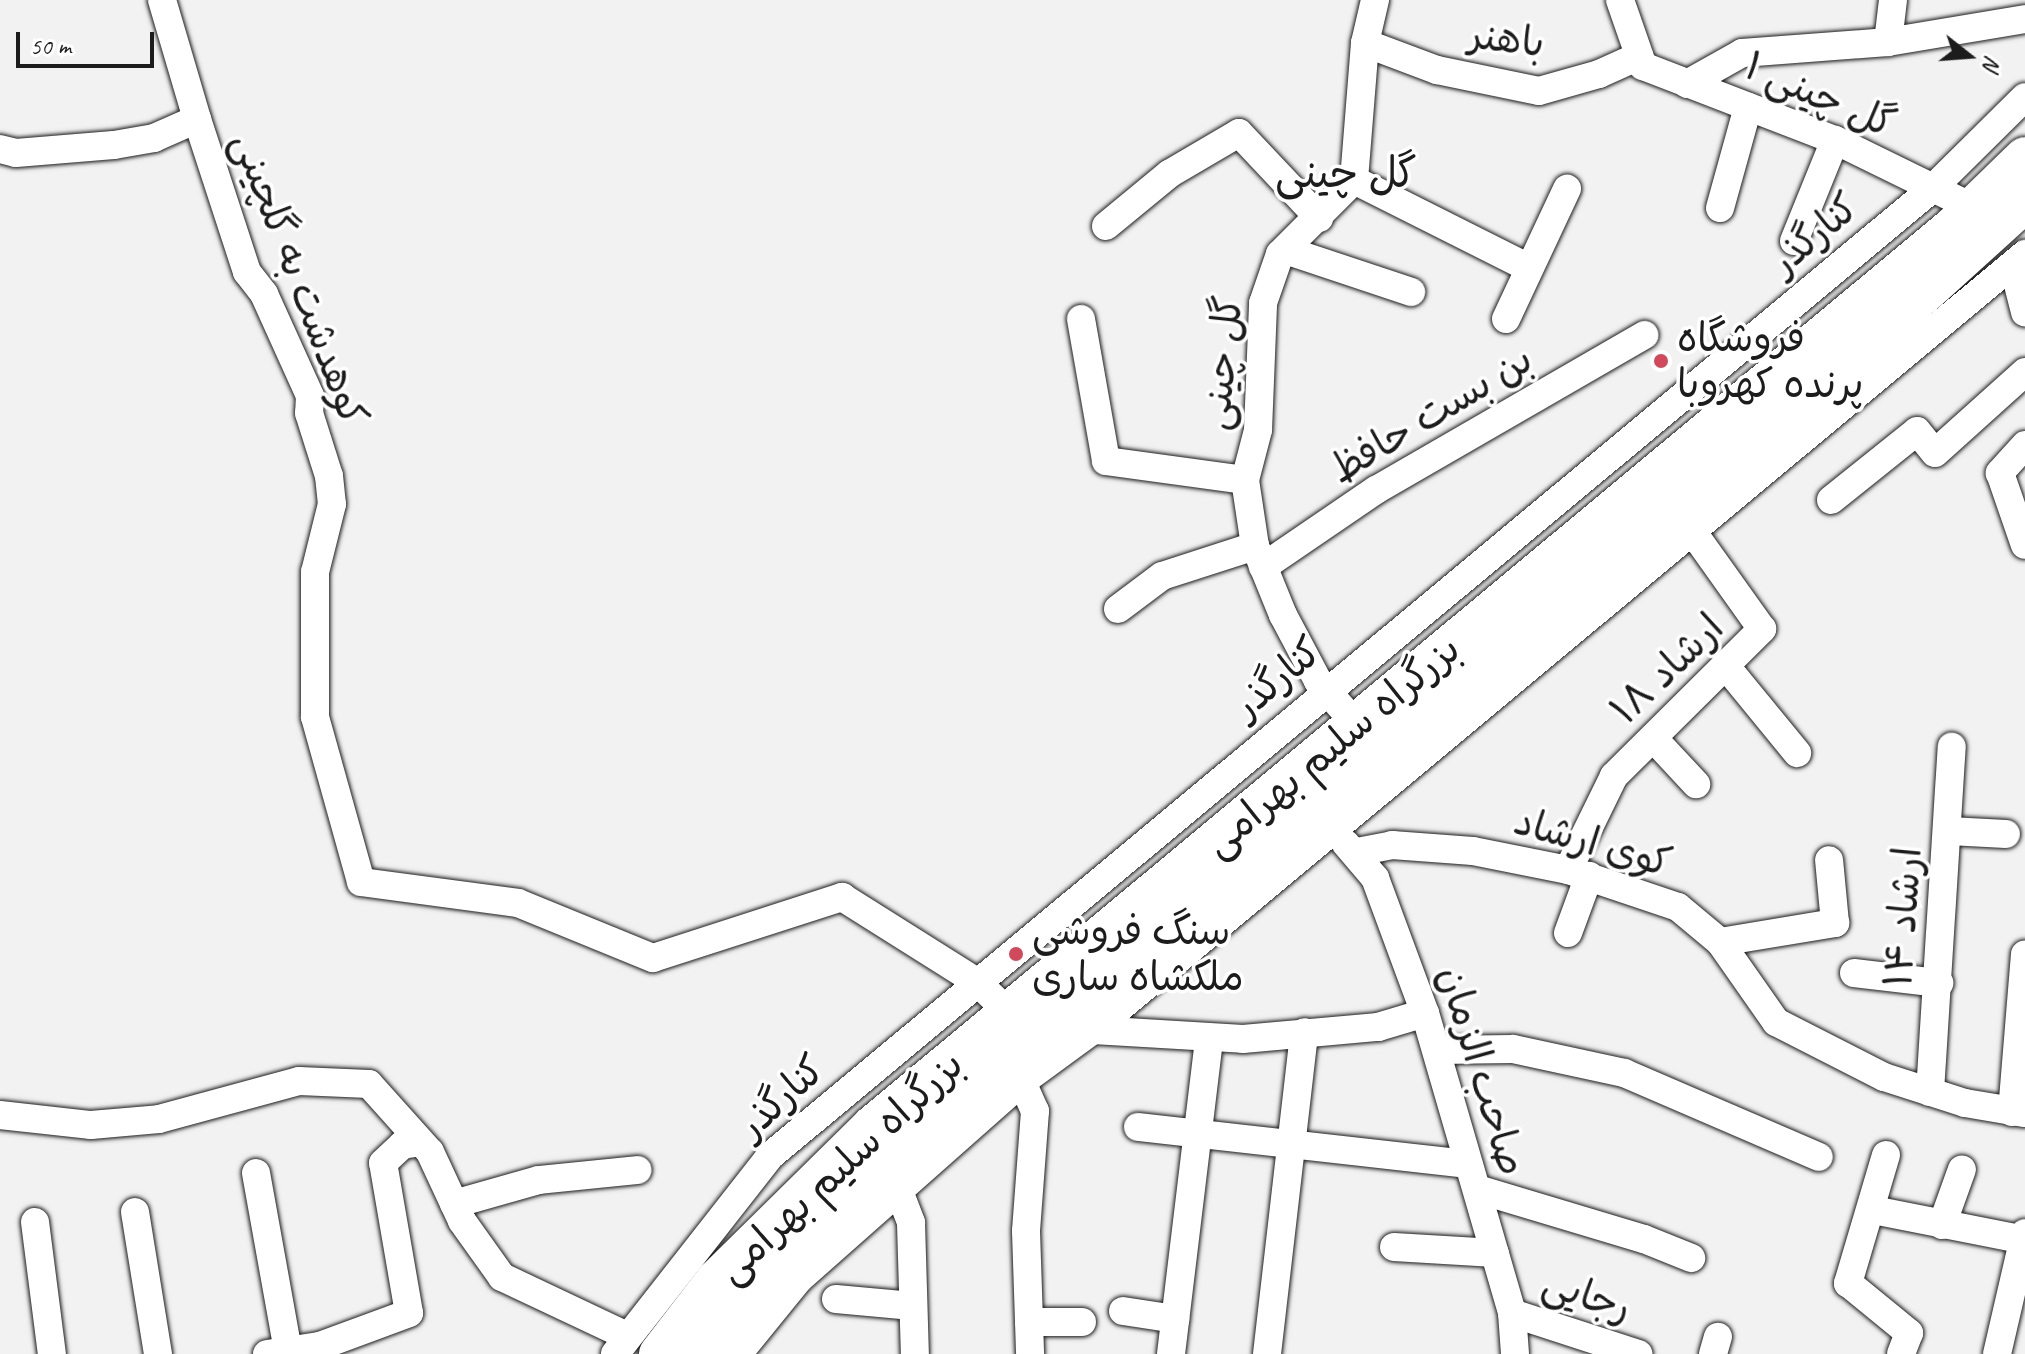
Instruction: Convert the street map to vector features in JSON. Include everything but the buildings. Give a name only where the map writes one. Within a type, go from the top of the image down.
[{"type":"highway","name":"بزرگراه سلیم بهرامی","points":[[634,1348],[716,1280],[794,1199],[1009,1013],[1974,208],[2025,157]]},
{"type":"highway","name":"بزرگراه سلیم بهرامی","points":[[703,1354],[743,1302],[895,1152],[1433,706],[1683,518],[1904,335],[2025,202]]},
{"type":"street","points":[[162,0],[197,119]]},
{"type":"street","points":[[1375,0],[1365,43],[1354,180],[1529,268]]},
{"type":"street","points":[[1620,0],[1639,56]]},
{"type":"street","points":[[1888,42],[1893,0]]},
{"type":"street","points":[[1687,84],[1742,53],[1888,42],[2025,19]]},
{"type":"street","name":"باهنر","points":[[1365,43],[1437,70],[1539,91],[1599,74],[1639,56]]},
{"type":"street","name":"گل چینی ۱","points":[[1639,56],[1643,66],[1835,140],[1974,208]]},
{"type":"street","name":"کنارگذر","points":[[634,1348],[770,1156],[1325,690],[1933,188],[2025,97]]},
{"type":"street","points":[[1720,208],[1748,107]]},
{"type":"street","name":"کوهدشت به گلچینی","points":[[0,149],[16,153],[114,145],[154,138],[197,119],[247,272],[264,294],[310,396],[309,413],[322,445],[332,504],[315,572],[315,717],[361,882],[518,903],[653,958],[842,897],[977,982]]},
{"type":"street","points":[[1106,226],[1169,174],[1239,133],[1319,218]]},
{"type":"street","points":[[1794,241],[1835,140]]},
{"type":"street","name":"گل چینی","points":[[1245,480],[1258,430],[1263,303],[1285,250],[1354,180]]},
{"type":"street","points":[[1506,319],[1567,189]]},
{"type":"street","points":[[1285,250],[1411,292]]},
{"type":"street","points":[[1904,335],[2021,264],[2025,312]]},
{"type":"street","points":[[1081,319],[1106,461],[1245,480],[1259,556],[1283,615],[1325,690],[1357,725]]},
{"type":"street","name":"بن بست حافظ","points":[[1118,609],[1162,576],[1259,556],[1644,335]]},
{"type":"street","points":[[1831,500],[1917,431],[1935,453],[2025,372]]},
{"type":"street","points":[[2025,445],[2000,473],[2025,545]]},
{"type":"street","points":[[738,1354],[799,1279],[1022,1082],[1093,1030],[1418,759],[1683,518]]},
{"type":"street","name":"ارشاد ۱۸","points":[[1568,933],[1578,873],[1614,776],[1762,629],[1683,518]]},
{"type":"street","points":[[1725,665],[1797,753]]},
{"type":"street","points":[[1418,759],[1433,706]]},
{"type":"street","points":[[1654,739],[1696,784]]},
{"type":"street","name":"ارشاد ۱۴","points":[[1930,1092],[1952,747]]},
{"type":"street","points":[[1949,831],[2006,834]]},
{"type":"street","points":[[1251,858],[1331,832]]},
{"type":"street","name":"صاحب الزمان","points":[[1331,832],[1357,852],[1375,878],[1425,1013],[1512,1313],[1515,1354]]},
{"type":"street","name":"کوی ارشاد","points":[[1357,852],[1428,846],[1578,873],[1678,907],[1720,942],[1776,1022],[1884,1077],[1930,1092],[2019,1112]]},
{"type":"street","points":[[1720,942],[1835,923],[1829,860]]},
{"type":"street","points":[[2019,1112],[2025,955]]},
{"type":"street","points":[[1854,973],[1939,983]]},
{"type":"street","points":[[977,982],[1009,1013]]},
{"type":"street","points":[[1093,1030],[1209,1039],[1378,1027],[1425,1013]]},
{"type":"street","points":[[1267,1354],[1304,1032]]},
{"type":"street","points":[[1171,1354],[1195,1135],[1209,1039]]},
{"type":"street","points":[[1437,1050],[1513,1049],[1624,1073],[1819,1157]]},
{"type":"street","points":[[0,1115],[91,1125],[159,1119],[299,1081],[369,1084],[420,1142],[454,1204],[502,1277],[634,1348]]},
{"type":"street","points":[[1022,1082],[1035,1111],[1026,1231],[1030,1354]]},
{"type":"street","points":[[1138,1127],[1292,1144],[1473,1176],[1691,1258]]},
{"type":"street","points":[[256,1173],[277,1352],[320,1346],[409,1313],[383,1163],[402,1145],[420,1142]]},
{"type":"street","points":[[1886,1155],[1873,1210],[1848,1283],[1909,1333],[1901,1354]]},
{"type":"street","points":[[1942,1225],[1962,1169]]},
{"type":"street","points":[[454,1204],[539,1180],[637,1170]]},
{"type":"street","points":[[899,1191],[911,1223],[915,1354]]},
{"type":"street","points":[[1873,1210],[1942,1225],[2024,1237],[1997,1354]]},
{"type":"street","points":[[135,1212],[158,1354]]},
{"type":"street","points":[[35,1222],[52,1354]]},
{"type":"street","points":[[1394,1247],[1495,1253]]},
{"type":"street","points":[[836,1299],[913,1306]]},
{"type":"street","points":[[1123,1311],[1175,1319]]},
{"type":"street","name":"رجایی","points":[[1512,1313],[1638,1354]]},
{"type":"street","points":[[1029,1322],[1082,1322]]},
{"type":"place","name":"فروشگاه پرنده کهروبا","points":[[1661,361]]},
{"type":"place","name":"سنگ فروشی ملکشاه ساری","points":[[1016,954]]},
{"type":"district","name":"گل چینی","points":[[1346,174]]}]
